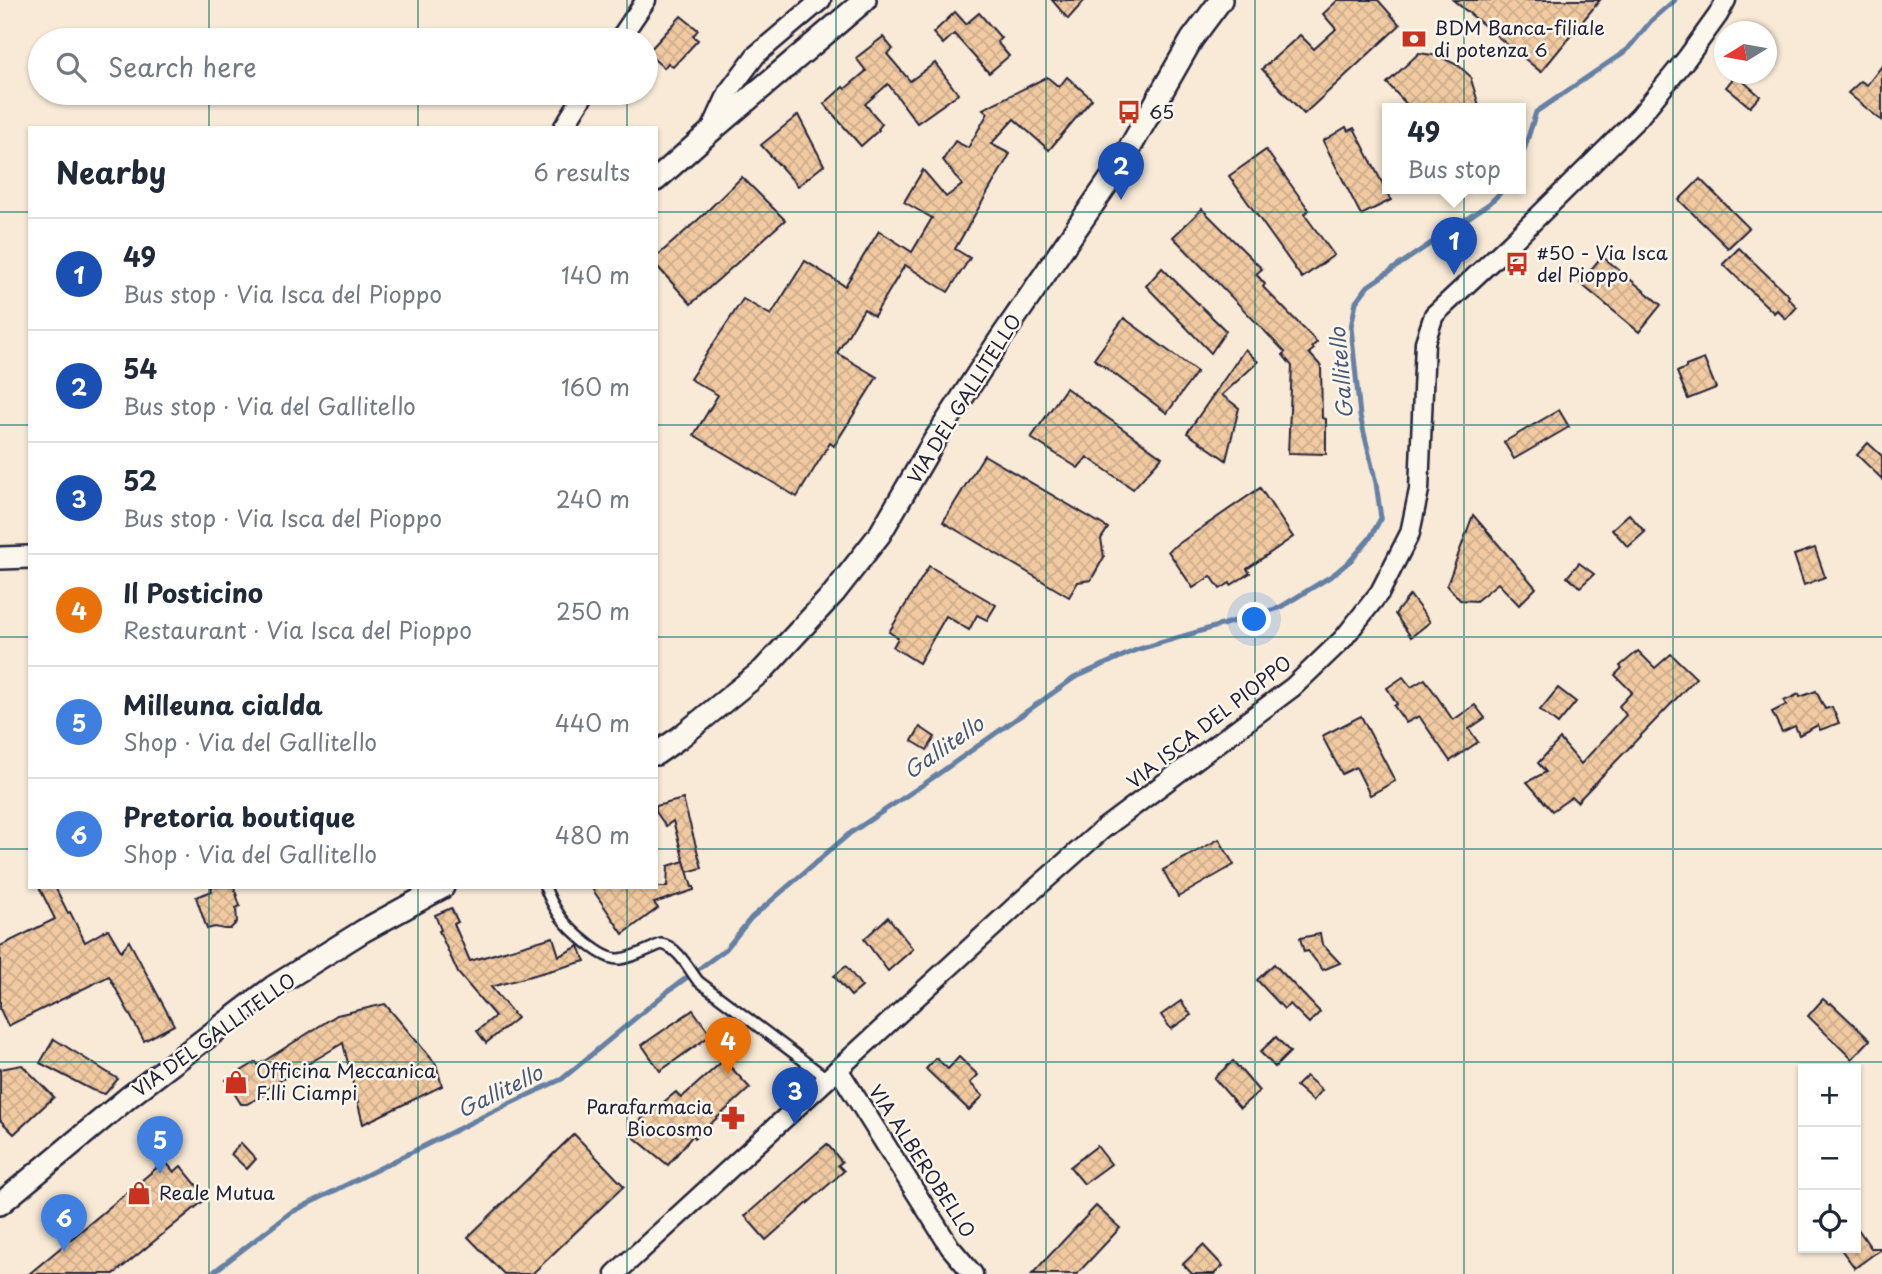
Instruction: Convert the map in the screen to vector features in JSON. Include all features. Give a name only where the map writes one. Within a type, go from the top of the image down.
[{"type":"street","points":[[627,28],[646,0]]},
{"type":"street","points":[[711,131],[729,91],[756,55],[821,0]]},
{"type":"street","points":[[658,178],[865,0]]},
{"type":"street","name":"VIA DEL GALLITELLO","points":[[658,753],[764,670],[834,593],[880,534],[934,441],[1120,165],[1192,39],[1221,0]]},
{"type":"street","name":"VIA ISCA DEL PIOPPO","points":[[615,1274],[1018,904],[1103,830],[1293,687],[1343,639],[1380,592],[1410,533],[1419,491],[1425,342],[1434,315],[1639,117],[1695,47],[1726,0]]},
{"type":"street","points":[[565,126],[578,105]]},
{"type":"street","points":[[0,558],[28,557]]},
{"type":"street","name":"VIA DEL GALLITELLO","points":[[0,1204],[130,1096],[273,988],[363,931],[439,889]]},
{"type":"street","name":"VIA ALBEROBELLO","points":[[833,1074],[950,1247],[973,1274]]},
{"type":"lane","points":[[546,889],[562,919],[596,951],[620,959],[662,944],[668,945],[698,981],[833,1074]]},
{"type":"building","points":[[1052,0],[1085,0],[1068,19]]},
{"type":"building","points":[[1338,0],[1378,0],[1400,25],[1304,114],[1262,69],[1300,35],[1314,49],[1336,29],[1323,14]]},
{"type":"building","points":[[1453,0],[1600,0],[1541,72]]},
{"type":"building","points":[[955,12],[966,24],[979,13],[1001,38],[997,42],[1009,56],[989,73],[954,34],[943,44],[933,33]]},
{"type":"building","points":[[681,16],[698,30],[693,36],[698,40],[673,67],[668,63],[664,68],[658,63],[658,41]]},
{"type":"building","points":[[883,37],[893,49],[887,54],[910,81],[935,63],[958,94],[917,123],[888,84],[865,104],[882,124],[861,146],[824,104],[866,71],[856,58]]},
{"type":"building","points":[[1419,53],[1439,56],[1459,66],[1470,76],[1478,103],[1405,103],[1387,83]]},
{"type":"building","points":[[1882,66],[1882,121],[1848,93],[1861,81],[1867,85]]},
{"type":"building","points":[[1047,77],[1059,87],[1067,77],[1092,99],[1049,150],[1014,119],[991,144],[1010,154],[955,249],[970,258],[948,292],[905,265],[874,316],[864,309],[837,353],[877,377],[834,446],[830,443],[797,497],[694,435],[718,395],[690,379],[743,299],[771,315],[805,261],[845,286],[879,231],[912,252],[932,218],[904,202],[923,170],[946,197],[962,185],[943,160],[955,141],[968,148],[988,113],[983,109]]},
{"type":"building","points":[[1728,84],[1746,84],[1760,96],[1750,107],[1726,87]]},
{"type":"building","points":[[798,115],[824,165],[798,186],[761,145]]},
{"type":"building","points":[[1346,127],[1348,131],[1354,128],[1382,182],[1382,194],[1388,194],[1391,200],[1361,215],[1323,141]]},
{"type":"building","points":[[1266,150],[1309,210],[1304,214],[1334,255],[1302,278],[1229,176]]},
{"type":"building","points":[[742,177],[785,220],[691,304],[658,267],[658,255]]},
{"type":"building","points":[[1700,179],[1749,228],[1728,248],[1679,200]]},
{"type":"building","points":[[1202,209],[1262,269],[1256,274],[1265,284],[1263,287],[1317,342],[1309,353],[1321,366],[1326,454],[1288,453],[1292,366],[1283,355],[1285,352],[1173,237]]},
{"type":"building","points":[[1739,248],[1797,307],[1786,319],[1777,310],[1774,313],[1723,264]]},
{"type":"building","points":[[1602,256],[1661,305],[1639,332],[1580,283]]},
{"type":"building","points":[[1162,268],[1226,331],[1211,353],[1146,286]]},
{"type":"building","points":[[1124,318],[1197,372],[1167,413],[1094,359]]},
{"type":"building","points":[[1245,349],[1258,362],[1222,395],[1239,408],[1226,460],[1187,433]]},
{"type":"building","points":[[1704,359],[1716,388],[1688,399],[1677,372]]},
{"type":"building","points":[[1066,388],[1162,457],[1133,489],[1087,457],[1078,468],[1031,438]]},
{"type":"building","points":[[1559,410],[1569,427],[1514,459],[1504,442]]},
{"type":"building","points":[[1868,443],[1882,456],[1882,479],[1857,455]]},
{"type":"building","points":[[984,455],[1108,528],[1101,539],[1104,557],[1091,580],[1078,582],[1069,597],[943,522]]},
{"type":"building","points":[[1260,488],[1293,537],[1247,569],[1250,573],[1231,585],[1230,583],[1220,589],[1211,576],[1193,588],[1168,551]]},
{"type":"building","points":[[1629,514],[1645,532],[1628,547],[1612,529]]},
{"type":"building","points":[[1473,515],[1536,588],[1519,605],[1498,583],[1476,601],[1460,600],[1447,585]]},
{"type":"building","points":[[1815,548],[1825,577],[1804,585],[1794,555]]},
{"type":"building","points":[[1579,563],[1594,574],[1580,587],[1567,577]]},
{"type":"building","points":[[929,566],[996,605],[987,620],[977,615],[969,630],[946,616],[919,663],[893,647],[898,638],[889,632]]},
{"type":"building","points":[[1410,595],[1430,622],[1411,637],[1395,614]]},
{"type":"building","points":[[1638,651],[1655,668],[1671,654],[1696,678],[1577,802],[1572,797],[1552,811],[1527,782],[1546,772],[1538,763],[1560,739],[1581,764],[1626,715],[1619,706],[1632,692],[1615,675],[1622,668],[1620,666]]},
{"type":"building","points":[[1403,677],[1411,687],[1425,679],[1453,720],[1475,705],[1485,718],[1469,729],[1478,742],[1450,761],[1419,716],[1406,723],[1394,706],[1397,704],[1387,688]]},
{"type":"building","points":[[1558,688],[1576,702],[1558,724],[1540,710]]},
{"type":"building","points":[[1816,691],[1825,709],[1832,707],[1839,723],[1820,730],[1818,725],[1799,735],[1795,726],[1782,732],[1772,712],[1786,705],[1784,701],[1799,694],[1800,697]]},
{"type":"building","points":[[1361,716],[1395,781],[1370,795],[1356,767],[1342,774],[1322,736]]},
{"type":"building","points":[[920,727],[935,737],[927,750],[912,741]]},
{"type":"building","points":[[683,799],[702,868],[687,872],[673,821],[666,826],[658,815],[658,805]]},
{"type":"building","points":[[1219,839],[1234,865],[1178,897],[1163,870]]},
{"type":"building","points":[[684,861],[694,890],[654,903],[658,908],[623,934],[592,889],[667,887],[668,866]]},
{"type":"building","points":[[40,889],[56,889],[85,942],[108,929],[121,951],[129,941],[174,1025],[144,1041],[109,976],[8,1026],[0,1009],[0,946],[55,919]]},
{"type":"building","points":[[235,889],[240,906],[236,908],[237,922],[230,929],[207,929],[196,897],[212,891]]},
{"type":"building","points":[[451,908],[458,922],[454,924],[470,961],[553,937],[559,956],[579,946],[585,961],[491,987],[517,1018],[486,1043],[477,1031],[495,1016],[458,973],[439,931],[441,930],[435,915]]},
{"type":"building","points":[[888,917],[913,949],[888,971],[864,939]]},
{"type":"building","points":[[1320,934],[1322,944],[1340,963],[1323,970],[1308,951],[1304,952],[1300,938]]},
{"type":"building","points":[[1274,964],[1320,1012],[1309,1023],[1290,1004],[1284,1009],[1257,980]]},
{"type":"building","points":[[846,966],[862,987],[851,996],[834,976]]},
{"type":"building","points":[[1823,999],[1831,1003],[1870,1040],[1852,1059],[1808,1016]]},
{"type":"building","points":[[1181,1001],[1191,1015],[1171,1029],[1161,1015]]},
{"type":"building","points":[[385,1004],[436,1064],[442,1086],[363,1124],[343,1043],[263,1091],[265,1094],[247,1104],[241,1104],[226,1080],[256,1062],[258,1065],[337,1015]]},
{"type":"building","points":[[693,1010],[711,1035],[660,1071],[642,1045]]},
{"type":"building","points":[[1276,1037],[1290,1052],[1275,1067],[1260,1052]]},
{"type":"building","points":[[54,1039],[118,1079],[105,1094],[40,1063]]},
{"type":"building","points":[[959,1057],[978,1075],[970,1083],[983,1096],[969,1110],[926,1069],[936,1058],[948,1069]]},
{"type":"building","points":[[724,1060],[750,1088],[695,1138],[693,1135],[668,1165],[630,1134],[647,1112],[649,1114],[676,1092],[681,1098]]},
{"type":"building","points":[[1233,1061],[1259,1091],[1240,1108],[1214,1078]]},
{"type":"building","points":[[22,1065],[54,1097],[14,1134],[0,1120],[0,1069]]},
{"type":"building","points":[[1306,1076],[1322,1090],[1313,1101],[1296,1086]]},
{"type":"building","points":[[574,1134],[624,1186],[532,1274],[504,1274],[468,1237]]},
{"type":"building","points":[[241,1143],[256,1159],[247,1169],[231,1154]]},
{"type":"building","points":[[827,1144],[842,1162],[838,1165],[844,1171],[766,1240],[745,1216]]},
{"type":"building","points":[[1097,1146],[1111,1164],[1084,1184],[1070,1167]]},
{"type":"building","points":[[165,1161],[174,1172],[181,1166],[207,1198],[114,1274],[29,1274]]},
{"type":"building","points":[[1096,1206],[1120,1228],[1077,1274],[1032,1274]]},
{"type":"building","points":[[1861,1233],[1871,1248],[1882,1248],[1855,1268],[1844,1253],[1861,1253]]},
{"type":"building","points":[[1203,1245],[1223,1266],[1214,1274],[1192,1274],[1183,1264]]},
{"type":"waterway","name":"Gallitello","points":[[1526,144],[1536,112],[1627,50],[1651,21],[1675,0]]},
{"type":"waterway","name":"Gallitello","points":[[211,1274],[290,1213],[562,1079],[667,992],[726,949],[751,918],[849,834],[1074,678],[1136,650],[1279,608],[1333,575],[1351,560],[1370,538],[1381,518],[1376,483],[1360,416],[1351,327],[1356,302],[1368,286],[1490,203],[1499,194]]},
{"type":"place","name":"BDM Banca-filiale di potenza 6","points":[[1414,39]]},
{"type":"place","name":"65","points":[[1129,112]]},
{"type":"place","name":"54","points":[[1121,200]]},
{"type":"place","name":"#50 - Via Isca del Pioppo","points":[[1517,264]]},
{"type":"place","name":"49","points":[[1454,275]]},
{"type":"place","name":"Il Posticino","points":[[728,1075]]},
{"type":"place","name":"Officina Meccanica F.lli Ciampi","points":[[236,1082]]},
{"type":"place","name":"Parafarmacia Biocosmo","points":[[733,1118]]},
{"type":"place","name":"52","points":[[795,1125]]},
{"type":"place","name":"Milleuna cialda","points":[[160,1174]]},
{"type":"place","name":"Reale Mutua","points":[[139,1193]]},
{"type":"place","name":"Pretoria boutique","points":[[64,1252]]}]
